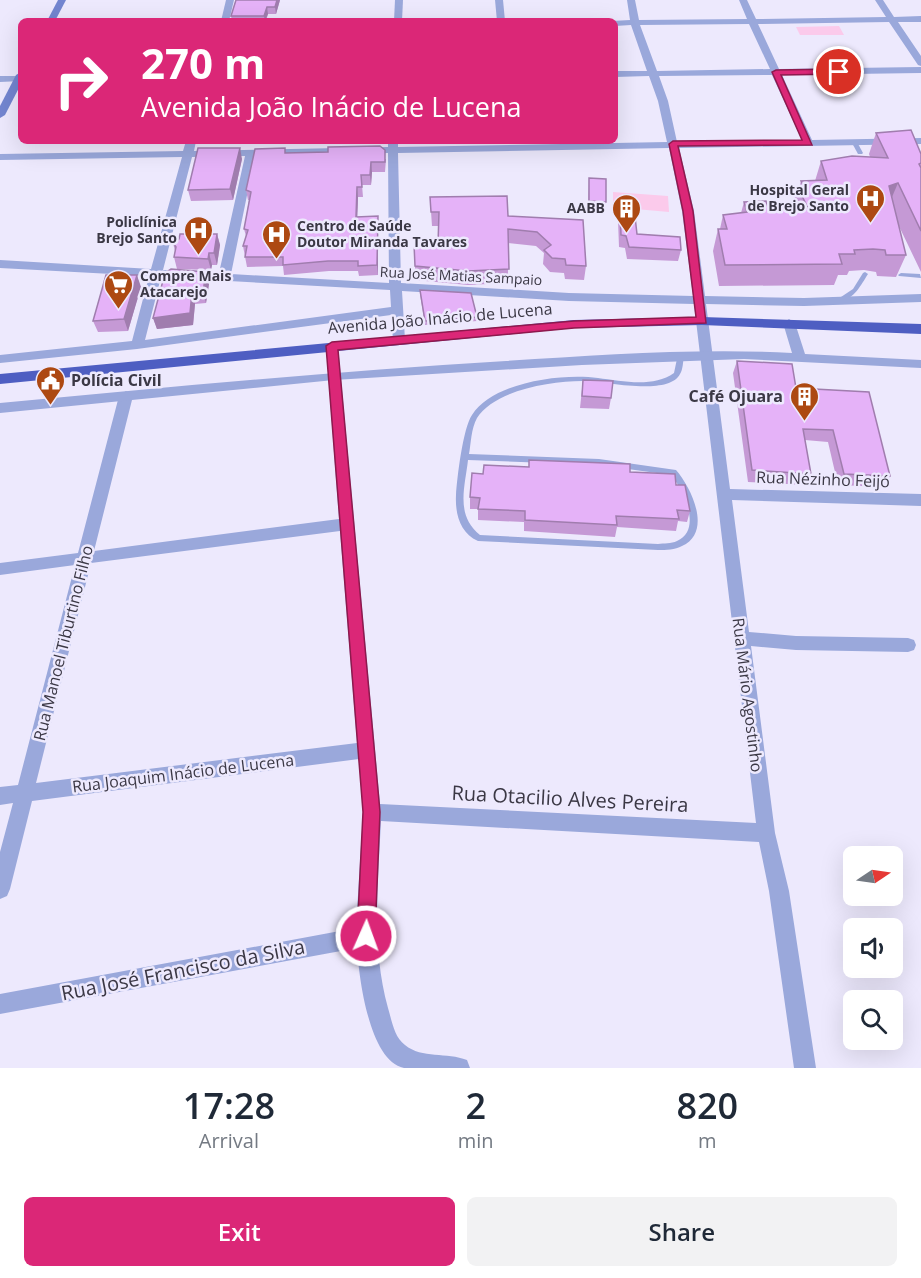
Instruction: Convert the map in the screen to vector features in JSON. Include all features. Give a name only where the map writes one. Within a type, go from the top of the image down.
[{"type":"highway","name":"Avenida João Inácio de Lucena","points":[[0,379],[574,324],[702,321],[789,322],[921,329]]},
{"type":"main road","points":[[53,18],[61,2]]},
{"type":"main road","points":[[0,115],[18,82]]},
{"type":"street","points":[[226,18],[230,0]]},
{"type":"street","points":[[398,18],[399,0]]},
{"type":"street","points":[[499,0],[501,18]]},
{"type":"street","name":"Rua Mário Agostinho","points":[[630,0],[635,23],[655,75],[692,211],[698,301],[766,833],[779,891],[805,1068]]},
{"type":"street","points":[[743,0],[808,143]]},
{"type":"street","points":[[879,0],[921,63]]},
{"type":"street","points":[[618,23],[921,19]]},
{"type":"street","points":[[618,74],[921,70]]},
{"type":"street","points":[[0,79],[18,78]]},
{"type":"street","points":[[0,157],[189,147],[251,151],[393,145],[808,143],[858,148],[917,142],[919,156]]},
{"type":"street","points":[[393,145],[395,288],[399,340]]},
{"type":"street","points":[[137,345],[158,273],[189,147]]},
{"type":"street","points":[[224,279],[251,151]]},
{"type":"street","name":"Rua José Matias Sampaio","points":[[0,264],[224,279],[698,301],[921,298]]},
{"type":"street","points":[[0,359],[137,345],[396,310]]},
{"type":"street","points":[[789,322],[799,356]]},
{"type":"street","points":[[332,346],[372,812],[366,936],[369,976],[376,1010],[385,1036],[396,1052],[413,1062],[459,1068]]},
{"type":"street","points":[[0,408],[334,376],[680,356],[799,356],[921,364]]},
{"type":"street","name":"Rua Manoel Tiburtino Filho","points":[[0,889],[126,396]]},
{"type":"street","name":"Rua Nézinho Feijó","points":[[723,494],[921,500]]},
{"type":"street","points":[[0,569],[346,524]]},
{"type":"street","points":[[741,638],[796,643],[908,645]]},
{"type":"street","name":"Rua Joaquim Inácio de Lucena","points":[[0,796],[367,750]]},
{"type":"street","name":"Rua Otacilio Alves Pereira","points":[[372,812],[766,833]]},
{"type":"street","name":"Rua José Francisco da Silva","points":[[0,1004],[366,936]]},
{"type":"lane","points":[[843,299],[855,290],[865,274]]},
{"type":"lane","points":[[901,275],[920,276]]},
{"type":"lane","points":[[910,275],[921,284]]},
{"type":"lane","points":[[465,457],[599,462],[673,472],[680,478],[690,501],[692,523],[690,535],[676,546],[478,538],[465,527],[459,514],[465,457],[474,416],[484,405],[496,397],[525,387],[576,380],[633,384],[666,382],[677,374],[680,356]]},
{"type":"shaded area","points":[[839,26],[844,35],[800,35],[796,27]]},
{"type":"shaded area","points":[[613,192],[668,196],[669,212],[613,207]]},
{"type":"building","points":[[236,0],[277,0],[275,7],[267,7],[264,16],[231,16]]},
{"type":"building","points":[[911,130],[921,154],[919,164],[921,168],[921,231],[898,183],[889,186],[906,255],[886,255],[885,250],[854,250],[855,254],[839,254],[842,264],[725,265],[718,229],[727,229],[723,215],[747,212],[744,202],[766,201],[768,208],[808,208],[798,188],[804,187],[801,181],[827,180],[821,161],[852,156],[888,158],[876,133]]},
{"type":"building","points":[[380,146],[385,150],[385,162],[371,162],[370,175],[361,175],[362,187],[357,187],[356,217],[378,216],[377,265],[358,266],[358,261],[328,261],[283,265],[283,257],[245,257],[247,246],[243,246],[248,230],[244,229],[251,192],[246,190],[255,149],[285,148],[285,153],[328,152],[328,147]]},
{"type":"building","points":[[198,148],[240,148],[230,189],[188,190]]},
{"type":"building","points":[[589,178],[606,179],[606,202],[589,201]]},
{"type":"building","points":[[507,196],[508,216],[583,220],[586,266],[566,265],[565,259],[552,258],[544,250],[551,245],[537,232],[508,229],[509,269],[468,271],[415,266],[414,244],[438,244],[439,212],[431,212],[430,197]]},
{"type":"building","points":[[620,208],[634,208],[637,234],[680,237],[681,250],[629,247],[626,236],[621,235]]},
{"type":"building","points":[[180,234],[217,234],[214,253],[209,253],[208,259],[174,257],[176,247],[173,243],[179,239]]},
{"type":"building","points":[[171,269],[206,272],[203,292],[192,292],[190,313],[153,318],[165,273]]},
{"type":"building","points":[[106,275],[137,275],[124,319],[93,321]]},
{"type":"building","points":[[420,290],[471,293],[477,317],[425,321]]},
{"type":"building","name":"Café Ojuara","points":[[737,361],[792,364],[796,388],[869,392],[890,476],[844,474],[833,430],[803,429],[811,474],[752,470]]},
{"type":"building","points":[[583,380],[613,381],[611,398],[582,396]]},
{"type":"building","points":[[529,460],[630,464],[630,472],[675,474],[676,485],[685,485],[690,511],[677,510],[679,519],[616,516],[617,525],[525,520],[525,511],[478,509],[480,498],[470,497],[472,473],[483,474],[484,465],[529,467]]},
{"type":"place","name":"Hospital Geral de Brejo Santo","points":[[870,224]]},
{"type":"place","name":"AABB","points":[[626,234]]},
{"type":"place","name":"Policlínica Brejo Santo","points":[[198,256]]},
{"type":"place","name":"Centro de Saúde Doutor Miranda Tavares","points":[[276,260]]},
{"type":"place","name":"Compre Mais Atacarejo","points":[[119,310]]},
{"type":"place","name":"Polícia Civil","points":[[50,406]]},
{"type":"place","name":"Café Ojuara","points":[[804,422]]},
{"type":"route","points":[[366,936],[372,812],[332,346],[574,324],[702,321],[688,211],[673,144],[808,143],[776,72],[839,72]]}]
